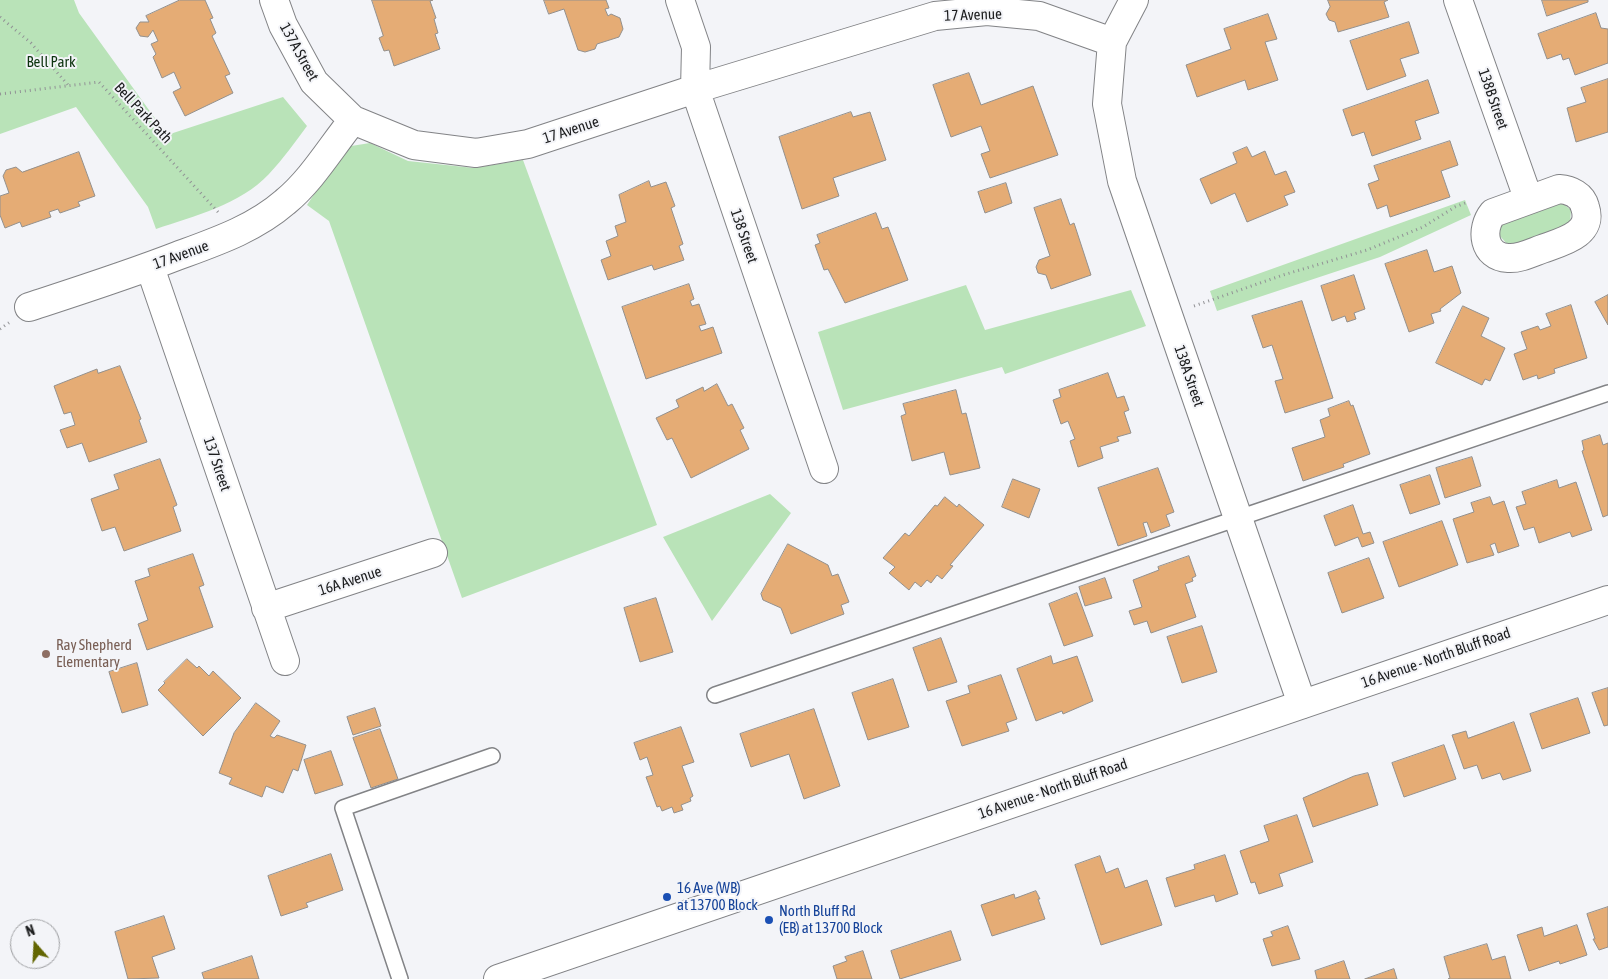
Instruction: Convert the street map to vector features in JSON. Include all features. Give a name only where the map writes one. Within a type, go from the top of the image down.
[{"type":"street","name":"137A Street","points":[[274,0],[283,25],[314,82],[353,120]]},
{"type":"street","name":"138 Street","points":[[680,0],[696,47],[695,89],[824,469]]},
{"type":"street","points":[[1112,42],[1134,0]]},
{"type":"street","name":"138B Street","points":[[1458,0],[1528,198]]},
{"type":"street","name":"17 Avenue","points":[[29,307],[150,267],[255,224],[286,202],[311,174],[353,120],[414,145],[476,153],[528,144],[695,89],[935,16],[987,11],[1039,16],[1112,42]]},
{"type":"street","name":"138A Street","points":[[1112,42],[1107,104],[1122,181],[1302,704]]},
{"type":"street","name":"137 Street","points":[[150,267],[285,661]]},
{"type":"street","name":"16A Avenue","points":[[266,608],[433,553]]},
{"type":"street","name":"16 Avenue - North Bluff Road","points":[[498,979],[1608,600]]},
{"type":"lane","points":[[716,695],[1608,393]]},
{"type":"lane","points":[[400,979],[343,808],[492,756]]},
{"type":"path","points":[[0,17],[31,43],[69,86]]},
{"type":"path","name":"Bell Park Path","points":[[69,86],[99,82],[237,232]]},
{"type":"path","points":[[0,94],[69,86]]},
{"type":"path","points":[[1194,306],[1367,250],[1423,227],[1456,207],[1471,201]]},
{"type":"green space","name":"Bell Park","points":[[0,0],[74,0],[79,13],[167,135],[283,97],[307,126],[269,174],[244,194],[231,202],[201,214],[156,229],[148,207],[76,107],[0,134]]},
{"type":"green space","points":[[370,143],[408,161],[474,168],[523,160],[657,525],[462,598],[329,221],[307,205],[345,147]]},
{"type":"green space","points":[[1465,200],[1471,215],[1380,257],[1217,311],[1210,291]]},
{"type":"green space","points":[[1561,202],[1571,210],[1570,224],[1518,246],[1507,244],[1499,235],[1499,221]]},
{"type":"green space","points":[[966,285],[985,330],[1131,290],[1146,326],[1005,374],[1002,367],[843,410],[818,332]]},
{"type":"green space","points":[[770,494],[791,513],[712,621],[663,537]]},
{"type":"building","points":[[180,0],[205,0],[213,18],[210,19],[216,33],[212,36],[230,74],[225,76],[233,93],[185,116],[173,92],[181,88],[174,72],[162,78],[153,57],[156,54],[151,44],[158,41],[153,30],[148,37],[140,36],[136,28],[140,22],[149,22],[146,16]]},
{"type":"building","points":[[372,0],[433,0],[430,1],[436,18],[434,19],[438,33],[435,34],[440,49],[394,66],[389,50],[384,51],[379,38],[383,36]]},
{"type":"building","points":[[544,0],[606,0],[609,8],[605,9],[608,16],[611,14],[620,18],[623,29],[619,37],[597,44],[595,49],[585,52],[578,50],[564,9],[549,14]]},
{"type":"building","points":[[1328,0],[1388,0],[1384,2],[1389,17],[1338,32],[1335,22],[1329,20],[1326,14],[1330,7]]},
{"type":"building","points":[[1542,0],[1588,0],[1588,2],[1547,16]]},
{"type":"building","points":[[1596,13],[1601,28],[1608,29],[1608,63],[1575,75],[1569,58],[1563,60],[1561,54],[1547,59],[1538,34]]},
{"type":"building","points":[[1268,14],[1277,39],[1265,42],[1278,80],[1248,90],[1245,80],[1197,97],[1186,65],[1231,49],[1224,29]]},
{"type":"building","points":[[1409,22],[1419,53],[1400,59],[1406,76],[1367,90],[1350,41]]},
{"type":"building","points":[[969,73],[981,105],[1033,86],[1058,155],[990,178],[981,154],[990,151],[981,126],[951,137],[933,85]]},
{"type":"building","points":[[1608,79],[1608,132],[1576,142],[1567,108],[1586,102],[1581,88]]},
{"type":"building","points":[[1428,80],[1439,113],[1415,121],[1421,139],[1372,156],[1364,132],[1352,136],[1343,110]]},
{"type":"building","points":[[851,112],[853,117],[870,112],[886,160],[833,178],[839,196],[802,209],[779,137]]},
{"type":"building","points":[[1450,141],[1458,165],[1441,171],[1450,197],[1390,217],[1387,205],[1377,209],[1368,184],[1379,180],[1374,166]]},
{"type":"building","points":[[1247,147],[1252,157],[1265,151],[1275,175],[1286,171],[1295,192],[1284,196],[1288,205],[1247,222],[1235,193],[1211,204],[1200,179],[1237,163],[1233,153]]},
{"type":"building","points":[[79,152],[95,196],[78,202],[80,206],[60,213],[58,209],[49,212],[51,217],[22,227],[20,222],[5,228],[0,215],[0,196],[9,193],[3,176],[6,170],[16,167],[22,172]]},
{"type":"building","points":[[649,181],[651,187],[666,182],[675,206],[671,208],[683,244],[679,246],[684,260],[654,270],[652,265],[608,280],[601,260],[611,256],[606,241],[618,236],[615,226],[626,222],[619,195]]},
{"type":"building","points":[[1006,183],[1012,203],[985,213],[978,192]]},
{"type":"building","points":[[1061,199],[1070,225],[1074,223],[1091,275],[1051,289],[1046,275],[1038,273],[1036,267],[1039,260],[1050,256],[1034,208]]},
{"type":"building","points":[[876,213],[882,229],[888,227],[908,280],[845,303],[828,269],[824,270],[815,245],[820,243],[817,235]]},
{"type":"building","points":[[1427,250],[1434,272],[1452,266],[1461,293],[1440,309],[1441,311],[1431,314],[1434,323],[1409,332],[1385,264]]},
{"type":"building","points":[[1354,275],[1365,309],[1354,313],[1356,319],[1347,322],[1345,316],[1332,321],[1321,286]]},
{"type":"building","points":[[689,284],[694,299],[690,301],[692,306],[699,304],[706,324],[699,326],[701,331],[713,327],[722,353],[646,379],[622,307]]},
{"type":"building","points":[[1608,295],[1608,325],[1595,302]]},
{"type":"building","points":[[1302,301],[1333,398],[1285,413],[1275,381],[1283,379],[1272,345],[1263,348],[1252,316]]},
{"type":"building","points":[[1571,305],[1587,358],[1554,369],[1555,373],[1538,379],[1537,375],[1523,380],[1514,354],[1527,349],[1521,332],[1538,326],[1540,330],[1551,326],[1546,314]]},
{"type":"building","points":[[1463,306],[1489,318],[1481,336],[1505,348],[1490,381],[1485,379],[1482,385],[1436,363]]},
{"type":"building","points":[[120,366],[141,419],[139,420],[147,442],[89,462],[82,443],[67,448],[60,430],[75,425],[71,412],[64,414],[54,386],[97,369],[98,373]]},
{"type":"building","points":[[1108,373],[1117,398],[1124,396],[1129,410],[1124,412],[1131,433],[1117,437],[1119,441],[1100,447],[1103,458],[1078,467],[1070,441],[1075,439],[1068,421],[1061,424],[1053,400],[1061,397],[1059,390]]},
{"type":"building","points":[[717,384],[728,406],[732,404],[744,428],[740,430],[749,449],[691,478],[672,438],[667,440],[656,418],[679,407],[676,400],[703,387],[704,391]]},
{"type":"building","points":[[956,390],[962,414],[966,413],[980,468],[950,475],[944,452],[912,461],[901,416],[906,414],[903,404]]},
{"type":"building","points":[[1349,401],[1351,406],[1353,405],[1370,454],[1343,464],[1344,467],[1303,481],[1292,448],[1325,437],[1320,420],[1330,416],[1328,409]]},
{"type":"building","points":[[1600,435],[1603,445],[1608,443],[1608,515],[1603,517],[1582,451],[1584,450],[1582,441]]},
{"type":"building","points":[[1472,457],[1481,486],[1445,498],[1436,468]]},
{"type":"building","points":[[160,459],[177,505],[173,507],[181,531],[124,551],[115,527],[102,531],[91,499],[119,489],[114,475]]},
{"type":"building","points":[[1158,468],[1174,512],[1166,515],[1170,526],[1151,533],[1147,522],[1143,523],[1147,536],[1118,546],[1098,488]]},
{"type":"building","points":[[1430,475],[1440,504],[1410,514],[1400,485]]},
{"type":"building","points":[[1013,479],[1040,489],[1029,518],[1002,507]]},
{"type":"building","points":[[1557,480],[1559,488],[1576,482],[1592,530],[1572,537],[1570,532],[1539,543],[1534,527],[1524,530],[1516,507],[1526,504],[1522,492]]},
{"type":"building","points":[[945,497],[957,507],[959,504],[984,525],[950,565],[953,566],[942,579],[937,575],[931,583],[927,580],[921,587],[915,582],[909,590],[889,573],[895,567],[883,558],[905,533],[909,536],[935,505],[937,506]]},
{"type":"building","points":[[1490,497],[1493,505],[1504,501],[1519,546],[1498,553],[1495,543],[1490,545],[1494,555],[1467,563],[1453,519],[1474,512],[1471,503]]},
{"type":"building","points":[[1353,505],[1363,534],[1370,532],[1374,543],[1362,547],[1358,537],[1335,546],[1324,516]]},
{"type":"building","points":[[1442,521],[1458,565],[1399,587],[1383,542]]},
{"type":"building","points":[[788,544],[828,565],[832,576],[838,574],[849,602],[841,605],[844,614],[791,634],[781,608],[763,600],[761,594]]},
{"type":"building","points":[[193,554],[204,585],[199,587],[213,627],[147,650],[138,624],[148,620],[135,581],[150,576],[148,569]]},
{"type":"building","points":[[1189,556],[1196,576],[1192,578],[1193,581],[1185,584],[1196,617],[1151,633],[1147,621],[1134,625],[1129,611],[1142,607],[1133,580],[1159,570],[1158,567]]},
{"type":"building","points":[[1369,558],[1384,598],[1342,613],[1328,573]]},
{"type":"building","points":[[1105,578],[1112,598],[1085,606],[1079,587]]},
{"type":"building","points":[[1077,593],[1093,636],[1064,646],[1049,604]]},
{"type":"building","points":[[656,598],[673,652],[640,662],[624,608]]},
{"type":"building","points":[[1202,626],[1217,672],[1182,683],[1167,637]]},
{"type":"building","points":[[941,638],[957,682],[928,691],[913,648]]},
{"type":"building","points":[[1051,656],[1053,664],[1077,656],[1093,701],[1063,714],[1062,711],[1036,721],[1017,669]]},
{"type":"building","points":[[187,659],[197,668],[199,666],[209,676],[213,671],[241,698],[203,736],[158,690]]},
{"type":"building","points":[[137,663],[148,705],[122,713],[109,672]]},
{"type":"building","points":[[1001,675],[1017,719],[1006,723],[1009,731],[962,746],[946,701],[970,693],[968,686]]},
{"type":"building","points":[[893,679],[909,727],[868,740],[852,693]]},
{"type":"building","points":[[1608,688],[1608,725],[1604,726],[1592,693]]},
{"type":"building","points":[[1578,698],[1590,733],[1542,749],[1530,714]]},
{"type":"building","points":[[256,703],[280,721],[270,736],[274,738],[277,735],[306,745],[298,771],[293,769],[283,793],[266,786],[262,797],[229,784],[232,778],[219,773],[234,733]]},
{"type":"building","points":[[375,708],[381,726],[353,735],[347,717]]},
{"type":"building","points":[[814,709],[840,786],[804,799],[789,754],[751,767],[740,734]]},
{"type":"building","points":[[1514,722],[1531,771],[1503,780],[1500,773],[1482,779],[1477,765],[1464,769],[1452,735],[1466,731],[1468,738]]},
{"type":"building","points":[[681,727],[694,762],[682,766],[693,796],[690,798],[691,801],[681,805],[683,810],[674,813],[672,807],[662,811],[660,806],[657,807],[646,777],[653,775],[647,757],[640,760],[634,743]]},
{"type":"building","points":[[380,729],[398,779],[371,788],[353,738]]},
{"type":"building","points":[[1444,745],[1456,779],[1404,797],[1392,763]]},
{"type":"building","points":[[331,751],[343,785],[315,794],[304,760]]},
{"type":"building","points":[[1368,773],[1378,805],[1313,827],[1303,798],[1354,776]]},
{"type":"building","points":[[1297,815],[1313,862],[1279,874],[1283,886],[1259,894],[1255,882],[1251,883],[1240,851],[1269,841],[1264,826]]},
{"type":"building","points":[[331,854],[343,890],[306,903],[308,907],[281,916],[268,876]]},
{"type":"building","points":[[1225,855],[1238,894],[1216,902],[1214,895],[1175,907],[1166,878],[1195,869],[1194,865]]},
{"type":"building","points":[[1100,856],[1106,873],[1118,868],[1125,888],[1147,880],[1162,925],[1101,945],[1075,865]]},
{"type":"building","points":[[1036,891],[1045,919],[992,936],[981,905],[1014,894],[1015,898]]},
{"type":"building","points":[[1608,907],[1608,947],[1599,950],[1593,939],[1595,939],[1587,914]]},
{"type":"building","points":[[164,916],[175,949],[152,957],[159,978],[128,979],[115,932]]},
{"type":"building","points":[[1577,925],[1587,955],[1560,964],[1559,961],[1529,971],[1517,935],[1542,927],[1544,936]]},
{"type":"building","points":[[1288,926],[1300,959],[1272,966],[1263,939],[1273,936],[1271,932]]},
{"type":"building","points":[[951,931],[961,960],[900,979],[891,951]]},
{"type":"building","points":[[1487,944],[1492,960],[1505,956],[1511,979],[1448,979],[1450,978],[1444,957]]},
{"type":"building","points":[[863,951],[872,979],[837,979],[833,966],[847,961],[845,957]]},
{"type":"building","points":[[252,956],[259,979],[204,979],[202,973]]},
{"type":"building","points":[[1344,961],[1350,979],[1317,979],[1315,971]]},
{"type":"building","points":[[1394,969],[1397,979],[1365,979]]},
{"type":"place","name":"Ray Shepherd Elementary","points":[[46,654]]},
{"type":"place","name":"16 Ave (WB) at 13700 Block","points":[[667,897]]},
{"type":"place","name":"North Bluff Rd (EB) at 13700 Block","points":[[769,920]]}]
